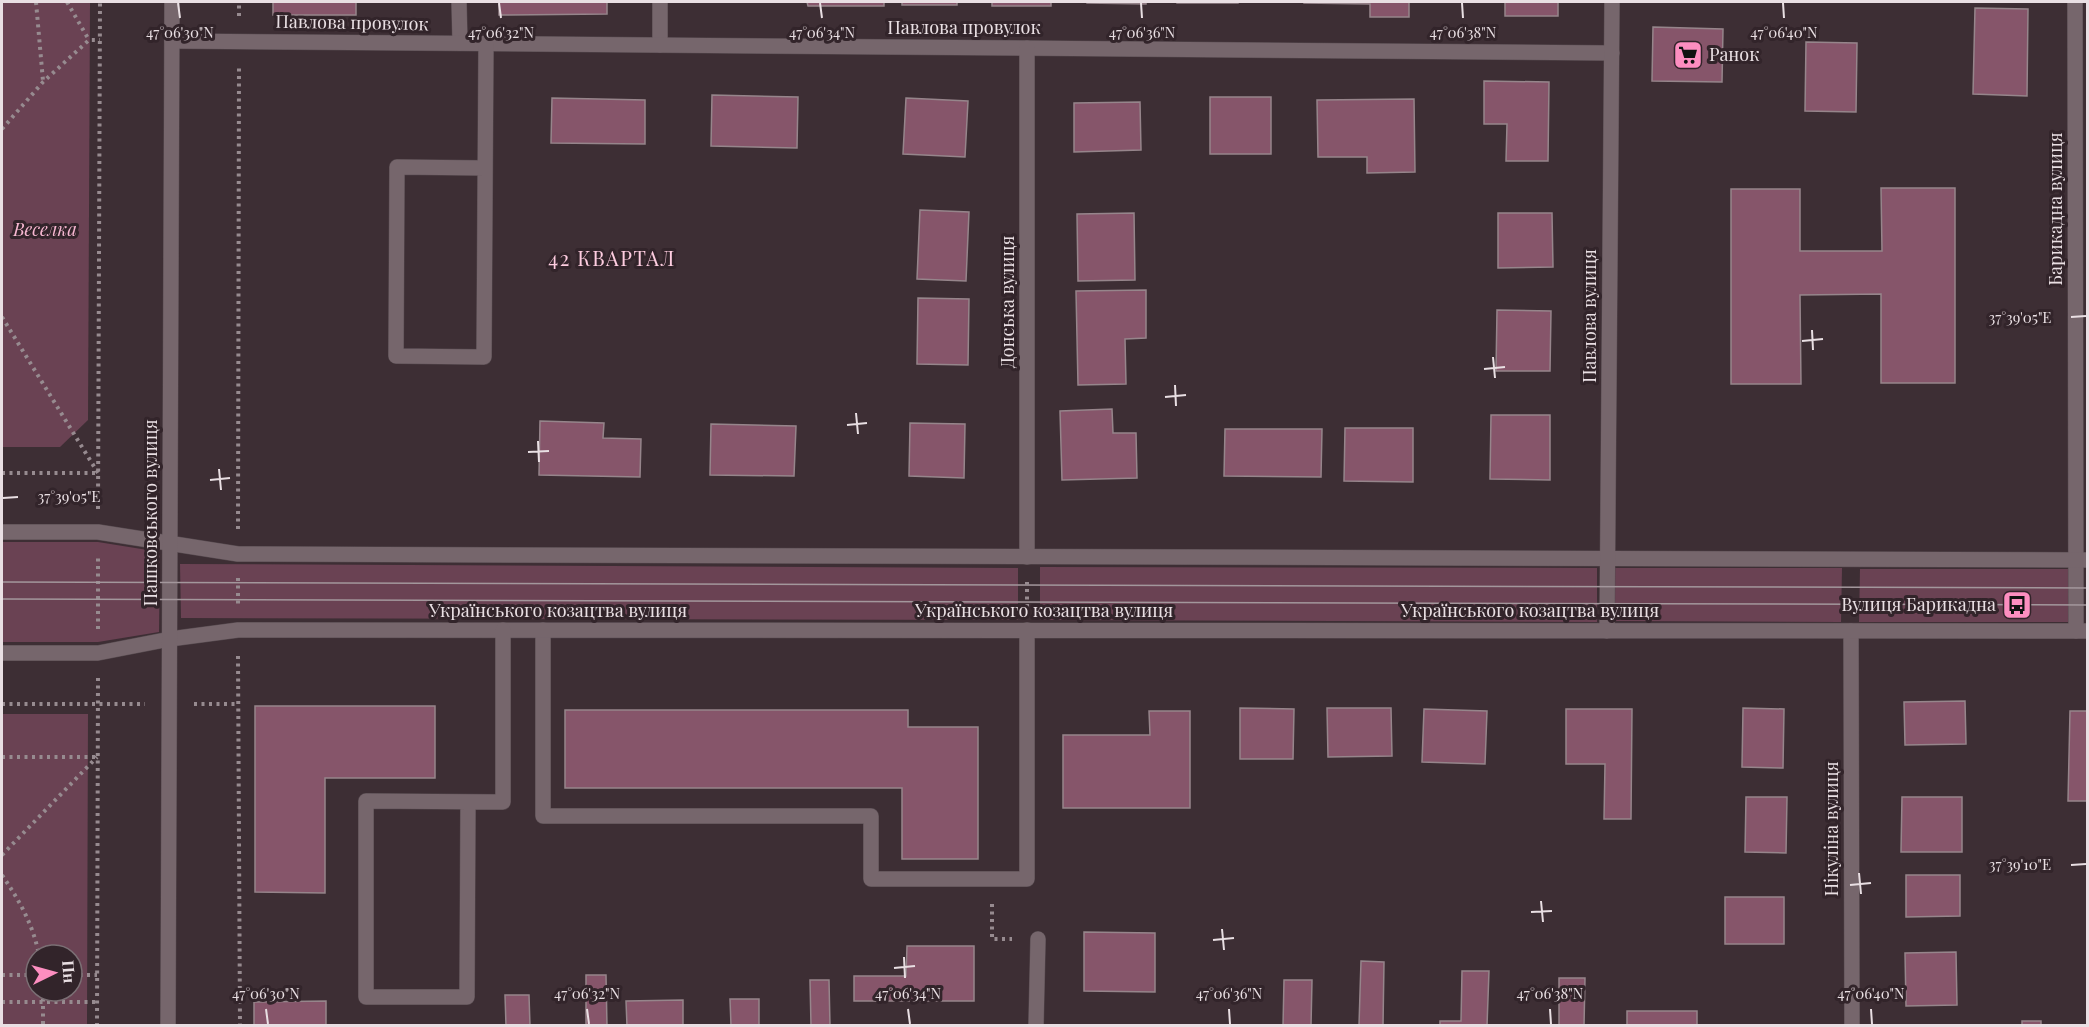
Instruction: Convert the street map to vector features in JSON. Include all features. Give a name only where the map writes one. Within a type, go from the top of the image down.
[{"type":"street","name":"Пашковського вулиця","points":[[168,1026],[172,2]]},
{"type":"street","points":[[459,2],[459,43]]},
{"type":"street","points":[[660,2],[660,45]]},
{"type":"street","name":"Павлова вулиця","points":[[1607,631],[1612,2]]},
{"type":"street","name":"Барикадна вулиця","points":[[2075,2],[2081,50],[2082,631]]},
{"type":"street","name":"Павлова провулок","points":[[172,41],[1612,53]]},
{"type":"street","points":[[485,168],[397,167],[396,356],[484,357],[486,44]]},
{"type":"street","name":"Донська вулиця","points":[[1027,48],[1027,557]]},
{"type":"street","points":[[2,532],[98,532],[238,554],[2082,560]]},
{"type":"street","name":"Українського козацтва вулиця","points":[[2,653],[98,653],[170,639],[238,630],[2082,631]]},
{"type":"street","points":[[468,802],[467,997],[366,997],[366,801],[503,802],[503,630]]},
{"type":"street","points":[[543,630],[543,816],[872,816],[871,879],[1027,879],[1027,630]]},
{"type":"street","name":"Нікуліна вулиця","points":[[1851,631],[1852,1026]]},
{"type":"street","points":[[1036,1026],[1038,939]]},
{"type":"path","points":[[36,2],[43,82]]},
{"type":"path","points":[[67,2],[90,40]]},
{"type":"path","points":[[97,1026],[100,2]]},
{"type":"path","points":[[239,2],[240,1026]]},
{"type":"path","points":[[2,129],[43,82],[90,40],[100,40]]},
{"type":"path","points":[[2,317],[99,473]]},
{"type":"path","points":[[2,474],[99,473]]},
{"type":"path","points":[[1027,557],[1027,630]]},
{"type":"path","points":[[2,704],[238,704]]},
{"type":"path","points":[[2,757],[97,757]]},
{"type":"path","points":[[2,855],[97,757]]},
{"type":"path","points":[[2,875],[22,904],[37,943]]},
{"type":"path","points":[[992,879],[992,939]]},
{"type":"path","points":[[2,975],[24,975]]},
{"type":"path","points":[[84,975],[97,975]]},
{"type":"path","points":[[2,1002],[24,1002]]},
{"type":"path","points":[[84,1002],[97,1002]]},
{"type":"path","points":[[43,1003],[43,1026]]},
{"type":"green space","name":"Веселка","points":[[2,2],[90,2],[88,420],[60,447],[2,447]]},
{"type":"green space","points":[[2,542],[98,542],[160,552],[159,632],[98,642],[2,642]]},
{"type":"green space","points":[[180,564],[1018,568],[1018,620],[181,618]]},
{"type":"green space","points":[[1040,567],[1597,568],[1597,622],[1040,620]]},
{"type":"green space","points":[[1615,568],[1842,568],[1841,622],[1615,621]]},
{"type":"green space","points":[[1860,569],[2068,569],[2068,622],[1859,622]]},
{"type":"green space","points":[[2,714],[88,714],[87,1025],[2,1025]]},
{"type":"building","points":[[273,2],[356,2],[356,15],[273,15]]},
{"type":"building","points":[[499,2],[607,2],[607,14],[499,15]]},
{"type":"building","points":[[807,2],[884,2],[884,6],[808,6]]},
{"type":"building","points":[[902,2],[957,2],[957,5],[902,5]]},
{"type":"building","points":[[992,2],[1051,2],[1051,6],[992,6]]},
{"type":"building","points":[[1146,2],[1146,4],[1087,3]]},
{"type":"building","points":[[1238,2],[1238,3],[1177,3]]},
{"type":"building","points":[[1304,2],[1409,2],[1409,17],[1370,17],[1370,4]]},
{"type":"building","points":[[1505,2],[1558,2],[1558,16],[1505,16]]},
{"type":"building","points":[[1975,8],[2028,9],[2027,96],[1973,94]]},
{"type":"building","points":[[1653,27],[1723,29],[1722,82],[1652,81]]},
{"type":"building","points":[[1806,42],[1857,43],[1856,112],[1805,111]]},
{"type":"building","points":[[1484,81],[1549,82],[1548,161],[1506,161],[1507,124],[1484,124]]},
{"type":"building","points":[[712,95],[798,97],[797,148],[711,146]]},
{"type":"building","points":[[1210,97],[1271,97],[1271,154],[1210,154]]},
{"type":"building","points":[[552,98],[645,100],[645,144],[551,143]]},
{"type":"building","points":[[906,98],[968,101],[965,157],[903,154]]},
{"type":"building","points":[[1414,99],[1415,172],[1367,173],[1367,157],[1318,157],[1317,100]]},
{"type":"building","points":[[1140,102],[1141,150],[1074,152],[1074,103]]},
{"type":"building","points":[[1881,188],[1955,188],[1955,383],[1881,383],[1881,294],[1800,295],[1801,384],[1731,384],[1731,189],[1800,189],[1800,251],[1882,251]]},
{"type":"building","points":[[920,210],[969,212],[966,281],[917,279]]},
{"type":"building","points":[[1134,213],[1135,280],[1078,281],[1077,214]]},
{"type":"building","points":[[1498,213],[1552,213],[1553,267],[1498,268]]},
{"type":"building","points":[[1146,290],[1146,338],[1125,339],[1126,384],[1078,385],[1076,291]]},
{"type":"building","points":[[918,298],[969,299],[968,365],[917,364]]},
{"type":"building","points":[[1497,310],[1551,311],[1550,371],[1496,371]]},
{"type":"building","points":[[1112,409],[1113,433],[1136,433],[1137,478],[1062,480],[1060,411]]},
{"type":"building","points":[[1491,415],[1550,415],[1550,480],[1490,479]]},
{"type":"building","points":[[540,421],[604,423],[603,438],[641,439],[640,477],[539,475]]},
{"type":"building","points":[[910,423],[965,424],[964,478],[909,476]]},
{"type":"building","points":[[711,424],[796,426],[794,476],[710,475]]},
{"type":"building","points":[[1345,428],[1413,428],[1413,482],[1344,481]]},
{"type":"building","points":[[1225,429],[1322,429],[1321,477],[1224,476]]},
{"type":"building","points":[[1965,701],[1966,744],[1905,745],[1904,702]]},
{"type":"building","points":[[255,706],[435,706],[435,778],[325,778],[325,893],[255,892]]},
{"type":"building","points":[[1240,708],[1294,709],[1293,759],[1240,759]]},
{"type":"building","points":[[1327,708],[1391,708],[1392,756],[1328,757]]},
{"type":"building","points":[[1743,708],[1784,709],[1783,768],[1742,767]]},
{"type":"building","points":[[1424,709],[1487,711],[1485,764],[1422,762]]},
{"type":"building","points":[[1566,709],[1632,709],[1631,819],[1604,819],[1605,764],[1566,764]]},
{"type":"building","points":[[565,710],[908,710],[908,727],[978,727],[978,859],[902,859],[902,788],[565,788]]},
{"type":"building","points":[[1149,711],[1190,711],[1190,808],[1063,808],[1063,735],[1150,735]]},
{"type":"building","points":[[2070,711],[2088,711],[2088,801],[2068,801]]},
{"type":"building","points":[[1746,797],[1787,797],[1786,853],[1745,852]]},
{"type":"building","points":[[1902,797],[1962,797],[1962,852],[1901,852]]},
{"type":"building","points":[[1906,875],[1960,875],[1960,916],[1906,917]]},
{"type":"building","points":[[1725,897],[1784,897],[1784,944],[1725,944]]},
{"type":"building","points":[[1084,932],[1155,933],[1155,992],[1084,991]]},
{"type":"building","points":[[907,946],[974,946],[974,1001],[854,1001],[854,976],[906,976]]},
{"type":"building","points":[[1956,952],[1957,1005],[1906,1006],[1905,953]]},
{"type":"building","points":[[1361,961],[1384,962],[1383,1026],[1342,1026],[1359,1025]]},
{"type":"building","points":[[1462,971],[1489,971],[1487,1026],[1440,1026],[1440,1021],[1461,1021]]},
{"type":"building","points":[[586,975],[606,975],[607,1026],[586,1026]]},
{"type":"building","points":[[1559,978],[1585,978],[1584,1026],[1540,1026],[1559,1025]]},
{"type":"building","points":[[810,980],[829,980],[830,1026],[811,1026]]},
{"type":"building","points":[[1284,980],[1312,980],[1311,1026],[1283,1026]]},
{"type":"building","points":[[505,995],[529,995],[530,1026],[506,1026]]},
{"type":"building","points":[[730,999],[759,999],[759,1026],[731,1026]]},
{"type":"building","points":[[683,1000],[683,1026],[627,1026],[626,1001]]},
{"type":"building","points":[[326,1001],[326,1026],[254,1026],[254,1002]]},
{"type":"building","points":[[1627,1011],[1697,1011],[1697,1026],[1627,1026]]},
{"type":"building","points":[[2022,1021],[2041,1021],[2041,1026],[2022,1026]]},
{"type":"tram line","points":[[2,582],[2088,588]]},
{"type":"tram line","points":[[2,599],[2088,605]]},
{"type":"place","name":"Ранок","points":[[1688,55]]},
{"type":"place","name":"Вулиця Барикадна","points":[[2017,605]]},
{"type":"district","name":"42 КВАРТАЛ","points":[[612,259]]}]
